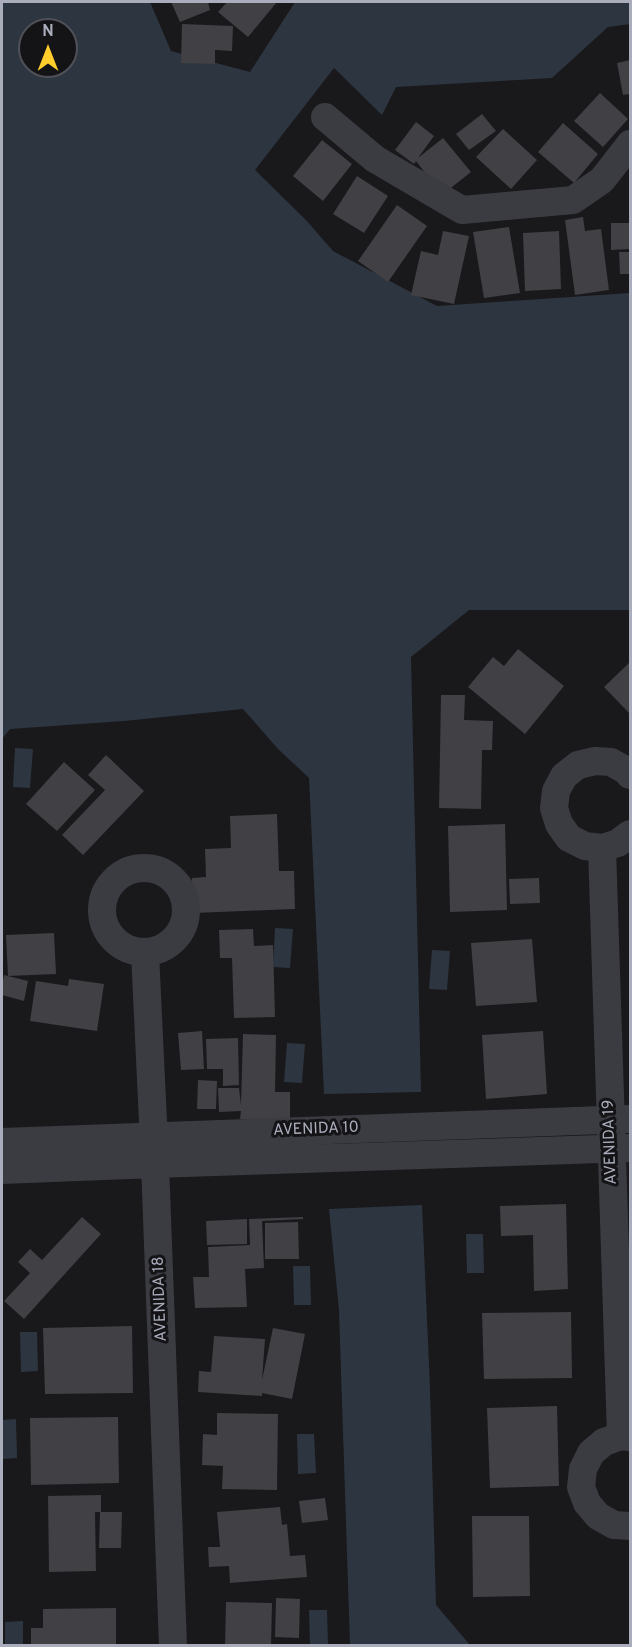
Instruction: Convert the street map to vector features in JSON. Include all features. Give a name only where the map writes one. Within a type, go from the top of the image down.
[{"type":"street","points":[[326,117],[375,159],[462,210],[573,200],[602,180],[630,144]]},
{"type":"street","points":[[630,776],[627,771],[612,762],[594,761],[578,765],[564,776],[556,791],[554,808],[559,824],[569,838],[585,846],[602,848],[618,843],[630,834]]},
{"type":"street","name":"AVENIDA 19","points":[[602,848],[620,1119],[626,1437],[604,1442],[591,1454],[583,1469],[581,1486],[587,1503],[598,1516],[614,1525],[630,1526]]},
{"type":"street","name":"AVENIDA 18","points":[[145,952],[173,1646]]},
{"type":"street","name":"AVENIDA 10","points":[[2,1142],[620,1119]]},
{"type":"street","points":[[378,1128],[380,1157]]},
{"type":"street","name":"AVENIDA 10","points":[[2,1170],[621,1149]]},
{"type":"shaded area","points":[[2,2],[150,2],[171,51],[250,72],[295,2],[630,2],[630,24],[608,27],[552,78],[396,87],[382,115],[334,68],[255,170],[307,221],[333,251],[437,306],[630,293],[630,610],[469,610],[411,657],[421,1092],[324,1094],[309,778],[278,749],[243,709],[10,729],[2,739]]},
{"type":"shaded area","points":[[15,748],[33,749],[30,788],[13,787]]},
{"type":"shaded area","points":[[275,928],[293,929],[290,968],[273,967]]},
{"type":"shaded area","points":[[432,950],[450,951],[447,990],[429,989]]},
{"type":"shaded area","points":[[287,1043],[305,1044],[302,1083],[284,1082]]},
{"type":"shaded area","points":[[422,1205],[436,1605],[470,1645],[350,1645],[339,1310],[329,1209]]},
{"type":"shaded area","points":[[466,1234],[483,1234],[484,1273],[467,1273]]},
{"type":"shaded area","points":[[293,1266],[310,1266],[311,1305],[294,1305]]},
{"type":"shaded area","points":[[20,1332],[37,1332],[38,1371],[21,1372]]},
{"type":"shaded area","points":[[16,1419],[17,1458],[2,1459],[2,1420]]},
{"type":"shaded area","points":[[297,1434],[314,1434],[316,1473],[298,1474]]},
{"type":"shaded area","points":[[309,1610],[327,1610],[328,1645],[310,1645]]},
{"type":"shaded area","points":[[23,1621],[23,1645],[5,1645],[5,1622]]},
{"type":"building","points":[[171,2],[208,2],[210,10],[180,22]]},
{"type":"building","points":[[227,2],[277,2],[248,37],[218,12]]},
{"type":"building","points":[[182,24],[233,26],[232,51],[215,50],[215,64],[181,63]]},
{"type":"building","points":[[630,60],[630,94],[623,95],[617,63]]},
{"type":"building","points":[[600,93],[628,119],[603,147],[574,121]]},
{"type":"building","points":[[482,114],[496,131],[469,150],[456,134]]},
{"type":"building","points":[[416,122],[434,136],[418,158],[443,138],[471,172],[442,195],[416,161],[414,164],[395,150]]},
{"type":"building","points":[[563,123],[598,154],[574,183],[538,152]]},
{"type":"building","points":[[503,129],[537,160],[511,189],[476,157]]},
{"type":"building","points":[[322,140],[352,164],[323,201],[293,176]]},
{"type":"building","points":[[357,176],[388,196],[364,233],[333,214]]},
{"type":"building","points":[[397,205],[427,226],[388,282],[358,261]]},
{"type":"building","points":[[583,217],[585,231],[601,229],[609,290],[575,295],[565,220]]},
{"type":"building","points":[[611,223],[630,223],[630,249],[611,250]]},
{"type":"building","points":[[509,227],[520,293],[484,298],[473,232]]},
{"type":"building","points":[[443,231],[469,236],[454,304],[411,295],[421,251],[438,255]]},
{"type":"building","points":[[559,231],[561,289],[525,291],[523,233]]},
{"type":"building","points":[[619,252],[630,252],[630,274],[620,274]]},
{"type":"building","points":[[518,649],[564,686],[525,734],[468,687],[493,657],[504,666]]},
{"type":"building","points":[[630,662],[630,714],[604,687]]},
{"type":"building","points":[[441,695],[465,695],[464,720],[493,721],[492,750],[482,750],[481,809],[439,808]]},
{"type":"building","points":[[106,755],[144,791],[83,855],[62,835],[105,790],[88,775]]},
{"type":"building","points":[[64,762],[95,790],[57,831],[26,804]]},
{"type":"building","points":[[277,814],[279,871],[294,871],[295,909],[193,913],[192,878],[206,877],[205,849],[231,848],[230,816]]},
{"type":"building","points":[[505,824],[507,910],[450,912],[448,826]]},
{"type":"building","points":[[539,878],[540,903],[510,904],[509,879]]},
{"type":"building","points":[[253,929],[254,946],[273,945],[275,1017],[234,1018],[232,958],[220,958],[219,930]]},
{"type":"building","points":[[54,933],[56,974],[8,976],[6,935]]},
{"type":"building","points":[[532,939],[537,1002],[476,1006],[471,943]]},
{"type":"building","points":[[4,975],[28,981],[24,1001],[2,995]]},
{"type":"building","points":[[69,979],[104,984],[97,1031],[30,1021],[36,981],[68,986]]},
{"type":"building","points":[[202,1031],[204,1069],[181,1070],[178,1033]]},
{"type":"building","points":[[543,1031],[547,1094],[486,1099],[482,1035]]},
{"type":"building","points":[[243,1034],[276,1035],[275,1092],[290,1092],[290,1121],[240,1119],[241,1111],[219,1112],[218,1088],[239,1088],[241,1105]]},
{"type":"building","points":[[238,1038],[239,1085],[223,1086],[223,1069],[207,1069],[206,1039]]},
{"type":"building","points":[[198,1080],[217,1081],[216,1109],[197,1109]]},
{"type":"building","points":[[566,1204],[568,1289],[534,1291],[533,1235],[501,1236],[500,1206]]},
{"type":"building","points":[[82,1217],[101,1234],[24,1319],[4,1301],[30,1273],[18,1262],[30,1249],[42,1260]]},
{"type":"building","points":[[303,1217],[303,1219],[262,1221],[264,1268],[245,1269],[247,1307],[195,1308],[193,1277],[209,1277],[208,1247],[250,1245],[249,1219]]},
{"type":"building","points":[[247,1219],[247,1244],[207,1245],[206,1221]]},
{"type":"building","points":[[298,1222],[299,1259],[265,1259],[265,1223]]},
{"type":"building","points":[[571,1312],[572,1378],[484,1379],[482,1313]]},
{"type":"building","points":[[132,1326],[133,1393],[45,1394],[43,1328]]},
{"type":"building","points":[[273,1328],[305,1334],[292,1399],[262,1393],[262,1396],[198,1392],[199,1371],[211,1372],[214,1336],[265,1339],[262,1380]]},
{"type":"building","points":[[557,1406],[559,1486],[490,1488],[487,1408]]},
{"type":"building","points":[[217,1413],[278,1414],[277,1490],[222,1489],[223,1466],[202,1465],[203,1434],[217,1435]]},
{"type":"building","points":[[118,1417],[119,1483],[31,1485],[30,1418]]},
{"type":"building","points":[[101,1495],[101,1512],[95,1512],[96,1571],[49,1572],[48,1496]]},
{"type":"building","points":[[325,1498],[328,1520],[302,1523],[299,1501]]},
{"type":"building","points":[[280,1507],[282,1525],[287,1524],[290,1556],[305,1555],[307,1577],[230,1583],[229,1566],[209,1567],[208,1547],[220,1547],[217,1512]]},
{"type":"building","points":[[100,1512],[122,1512],[121,1548],[99,1548]]},
{"type":"building","points":[[472,1516],[529,1516],[530,1596],[473,1597]]},
{"type":"building","points":[[276,1598],[300,1599],[299,1638],[275,1637]]},
{"type":"building","points":[[226,1602],[272,1603],[271,1646],[225,1646]]},
{"type":"building","points":[[116,1608],[116,1646],[31,1646],[31,1628],[43,1628],[43,1609]]}]
